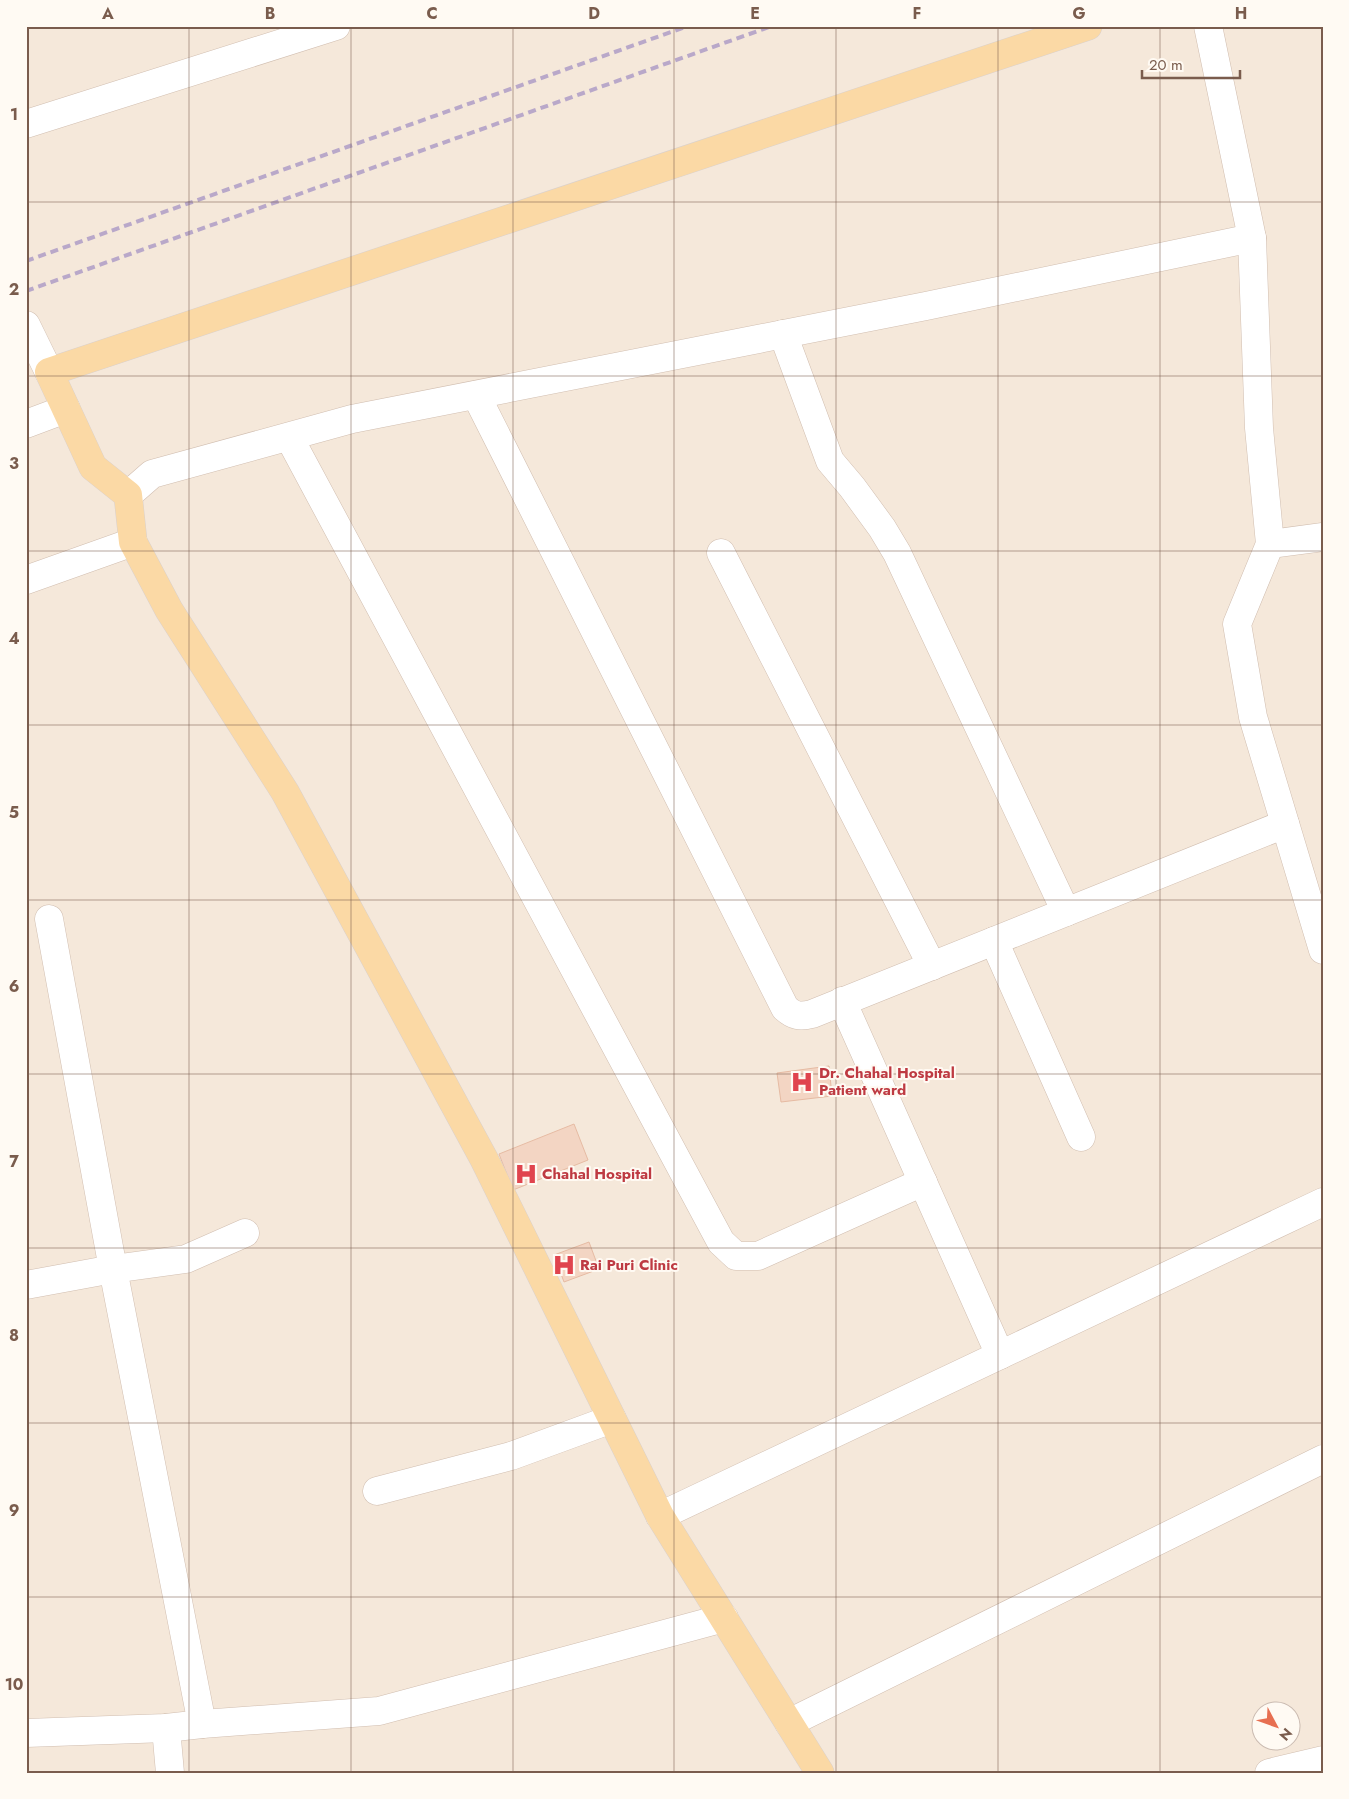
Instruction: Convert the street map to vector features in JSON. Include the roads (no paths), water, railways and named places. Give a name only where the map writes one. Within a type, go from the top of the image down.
[{"type":"main road","points":[[820,1773],[660,1516],[484,1159],[290,801],[169,610],[133,542],[128,495],[93,467],[49,372],[1088,26]]},
{"type":"street","points":[[26,124],[336,26]]},
{"type":"street","points":[[1208,26],[1252,238],[1259,428],[1270,544],[1237,624],[1252,717],[1323,950]]},
{"type":"street","points":[[128,495],[152,474],[352,419],[783,334],[1252,238]]},
{"type":"street","points":[[26,325],[49,372]]},
{"type":"street","points":[[783,334],[830,461],[852,486],[897,553],[1066,912]]},
{"type":"street","points":[[476,395],[785,1008],[796,1016],[804,1016],[842,1002],[1285,824]]},
{"type":"street","points":[[26,424],[66,409]]},
{"type":"street","points":[[289,436],[721,1242],[736,1256],[758,1256],[923,1182]]},
{"type":"street","points":[[1270,544],[1323,538]]},
{"type":"street","points":[[26,580],[133,542]]},
{"type":"street","points":[[721,553],[932,966]]},
{"type":"street","points":[[49,919],[113,1269],[202,1724]]},
{"type":"street","points":[[994,941],[1082,1136]]},
{"type":"street","points":[[842,1002],[1000,1355]]},
{"type":"street","points":[[660,1516],[1323,1202]]},
{"type":"street","points":[[26,1285],[186,1258],[245,1232]]},
{"type":"street","points":[[377,1491],[511,1456],[612,1419]]},
{"type":"street","points":[[789,1723],[1323,1459]]},
{"type":"street","points":[[26,1733],[166,1728],[379,1710],[724,1618]]},
{"type":"street","points":[[166,1728],[170,1773]]},
{"type":"street","points":[[1269,1773],[1323,1760]]},
{"type":"railway","points":[[26,261],[688,26]]},
{"type":"railway","points":[[26,291],[772,26]]},
{"type":"place","name":"Dr. Chahal Hospital Patient ward","points":[[802,1082]]},
{"type":"place","name":"Chahal Hospital","points":[[526,1174]]},
{"type":"place","name":"Rai Puri Clinic","points":[[564,1265]]}]
